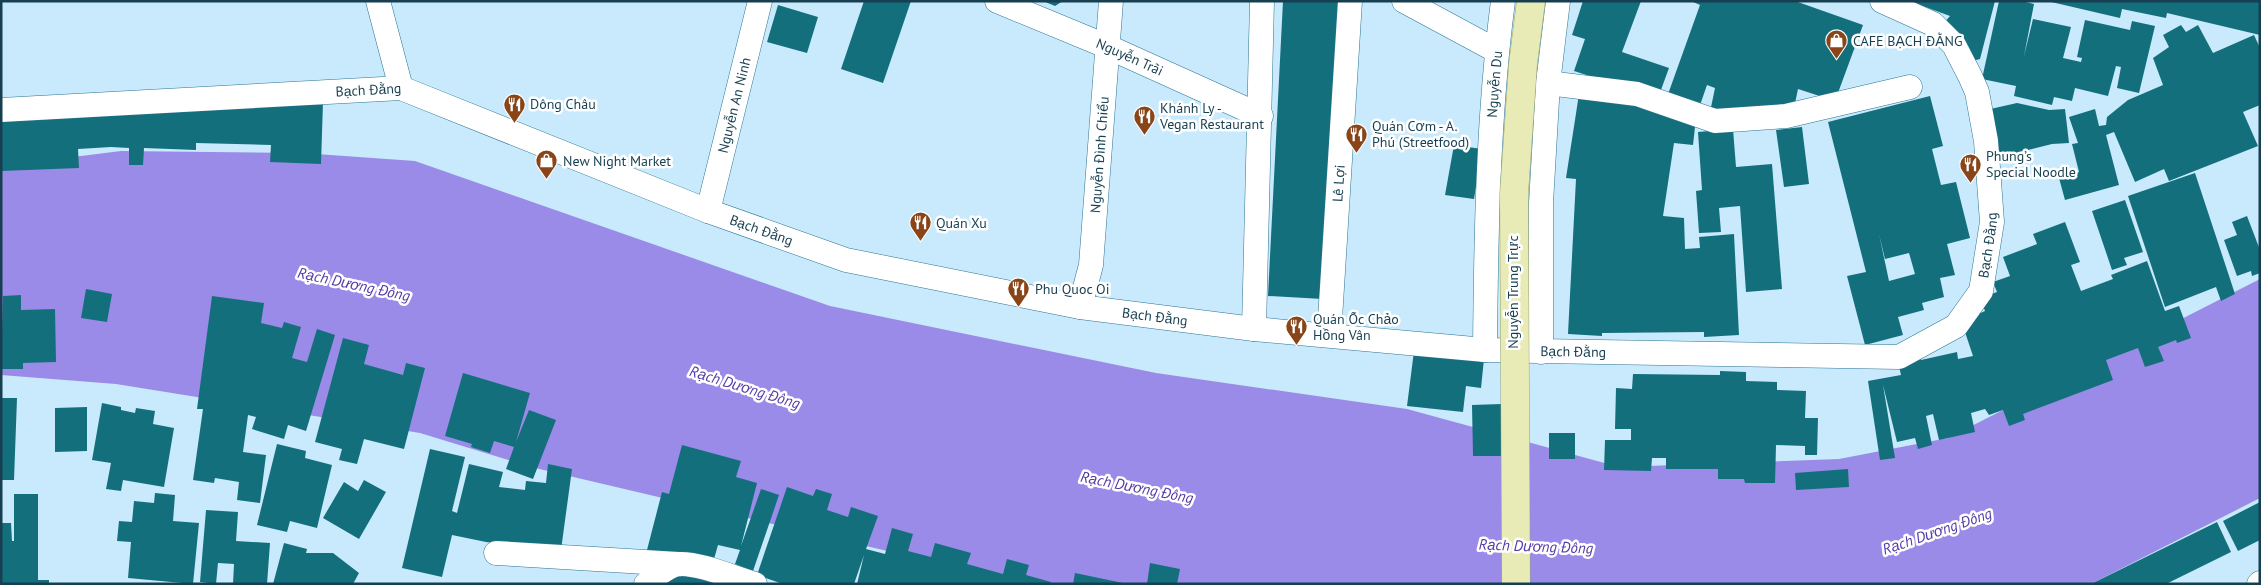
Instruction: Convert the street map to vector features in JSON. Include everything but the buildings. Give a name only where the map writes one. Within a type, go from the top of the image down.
[{"type":"main road","name":"Nguyễn Trung Trực","points":[[1516,584],[1514,194],[1531,1]]},
{"type":"street","points":[[378,1],[401,88]]},
{"type":"street","name":"Nguyễn An Ninh","points":[[708,211],[760,1]]},
{"type":"street","name":"Nguyễn Trãi","points":[[997,1],[1106,46],[1261,116]]},
{"type":"street","name":"Nguyễn Đình Chiểu","points":[[1080,308],[1091,265],[1106,46],[1111,1]]},
{"type":"street","points":[[1254,329],[1261,116],[1262,1]]},
{"type":"street","name":"Lê Lợi","points":[[1329,335],[1350,1]]},
{"type":"street","name":"Nguyễn Du","points":[[1404,1],[1497,51],[1486,222]]},
{"type":"street","points":[[1497,51],[1503,1]]},
{"type":"street","points":[[1541,352],[1541,203],[1548,83],[1558,1]]},
{"type":"street","name":"Bạch Đằng","points":[[1,110],[401,88],[708,211],[846,260],[1080,308],[1254,329],[1485,350],[1899,357],[1956,326],[1981,292],[1992,222],[1986,141],[1977,92],[1954,45],[1933,24],[1882,1]]},
{"type":"street","points":[[1548,83],[1637,94],[1715,121],[1786,116],[1910,87]]},
{"type":"street","name":"Nguyễn Trung Trực","points":[[1485,350],[1486,222]]},
{"type":"street","points":[[496,553],[678,564],[698,567],[755,584]]},
{"type":"street","points":[[646,584],[658,574],[678,564]]},
{"type":"water","name":"Rạch Dương Đông","points":[[121,151],[302,153],[415,161],[830,306],[1156,373],[1407,409],[1619,467],[1839,459],[1948,438],[2260,279],[2260,498],[2091,584],[1028,584],[531,467],[420,433],[116,384],[1,375],[1,166]]},
{"type":"place","name":"CAFE BẠCH ĐẰNG","points":[[1837,60]]},
{"type":"place","name":"Dông Châu","points":[[514,123]]},
{"type":"place","name":"Khánh Ly - Vegan Restaurant","points":[[1144,135]]},
{"type":"place","name":"Quán Cơm - A. Phú (Streetfood)","points":[[1356,153]]},
{"type":"place","name":"New Night Market","points":[[547,180]]},
{"type":"place","name":"Phung’s Special Noodle","points":[[1970,183]]},
{"type":"place","name":"Quán Xu","points":[[920,242]]},
{"type":"place","name":"Phu Quoc Oi","points":[[1019,308]]},
{"type":"place","name":"Quán Ốc Chảo Hồng Vân","points":[[1297,346]]}]
